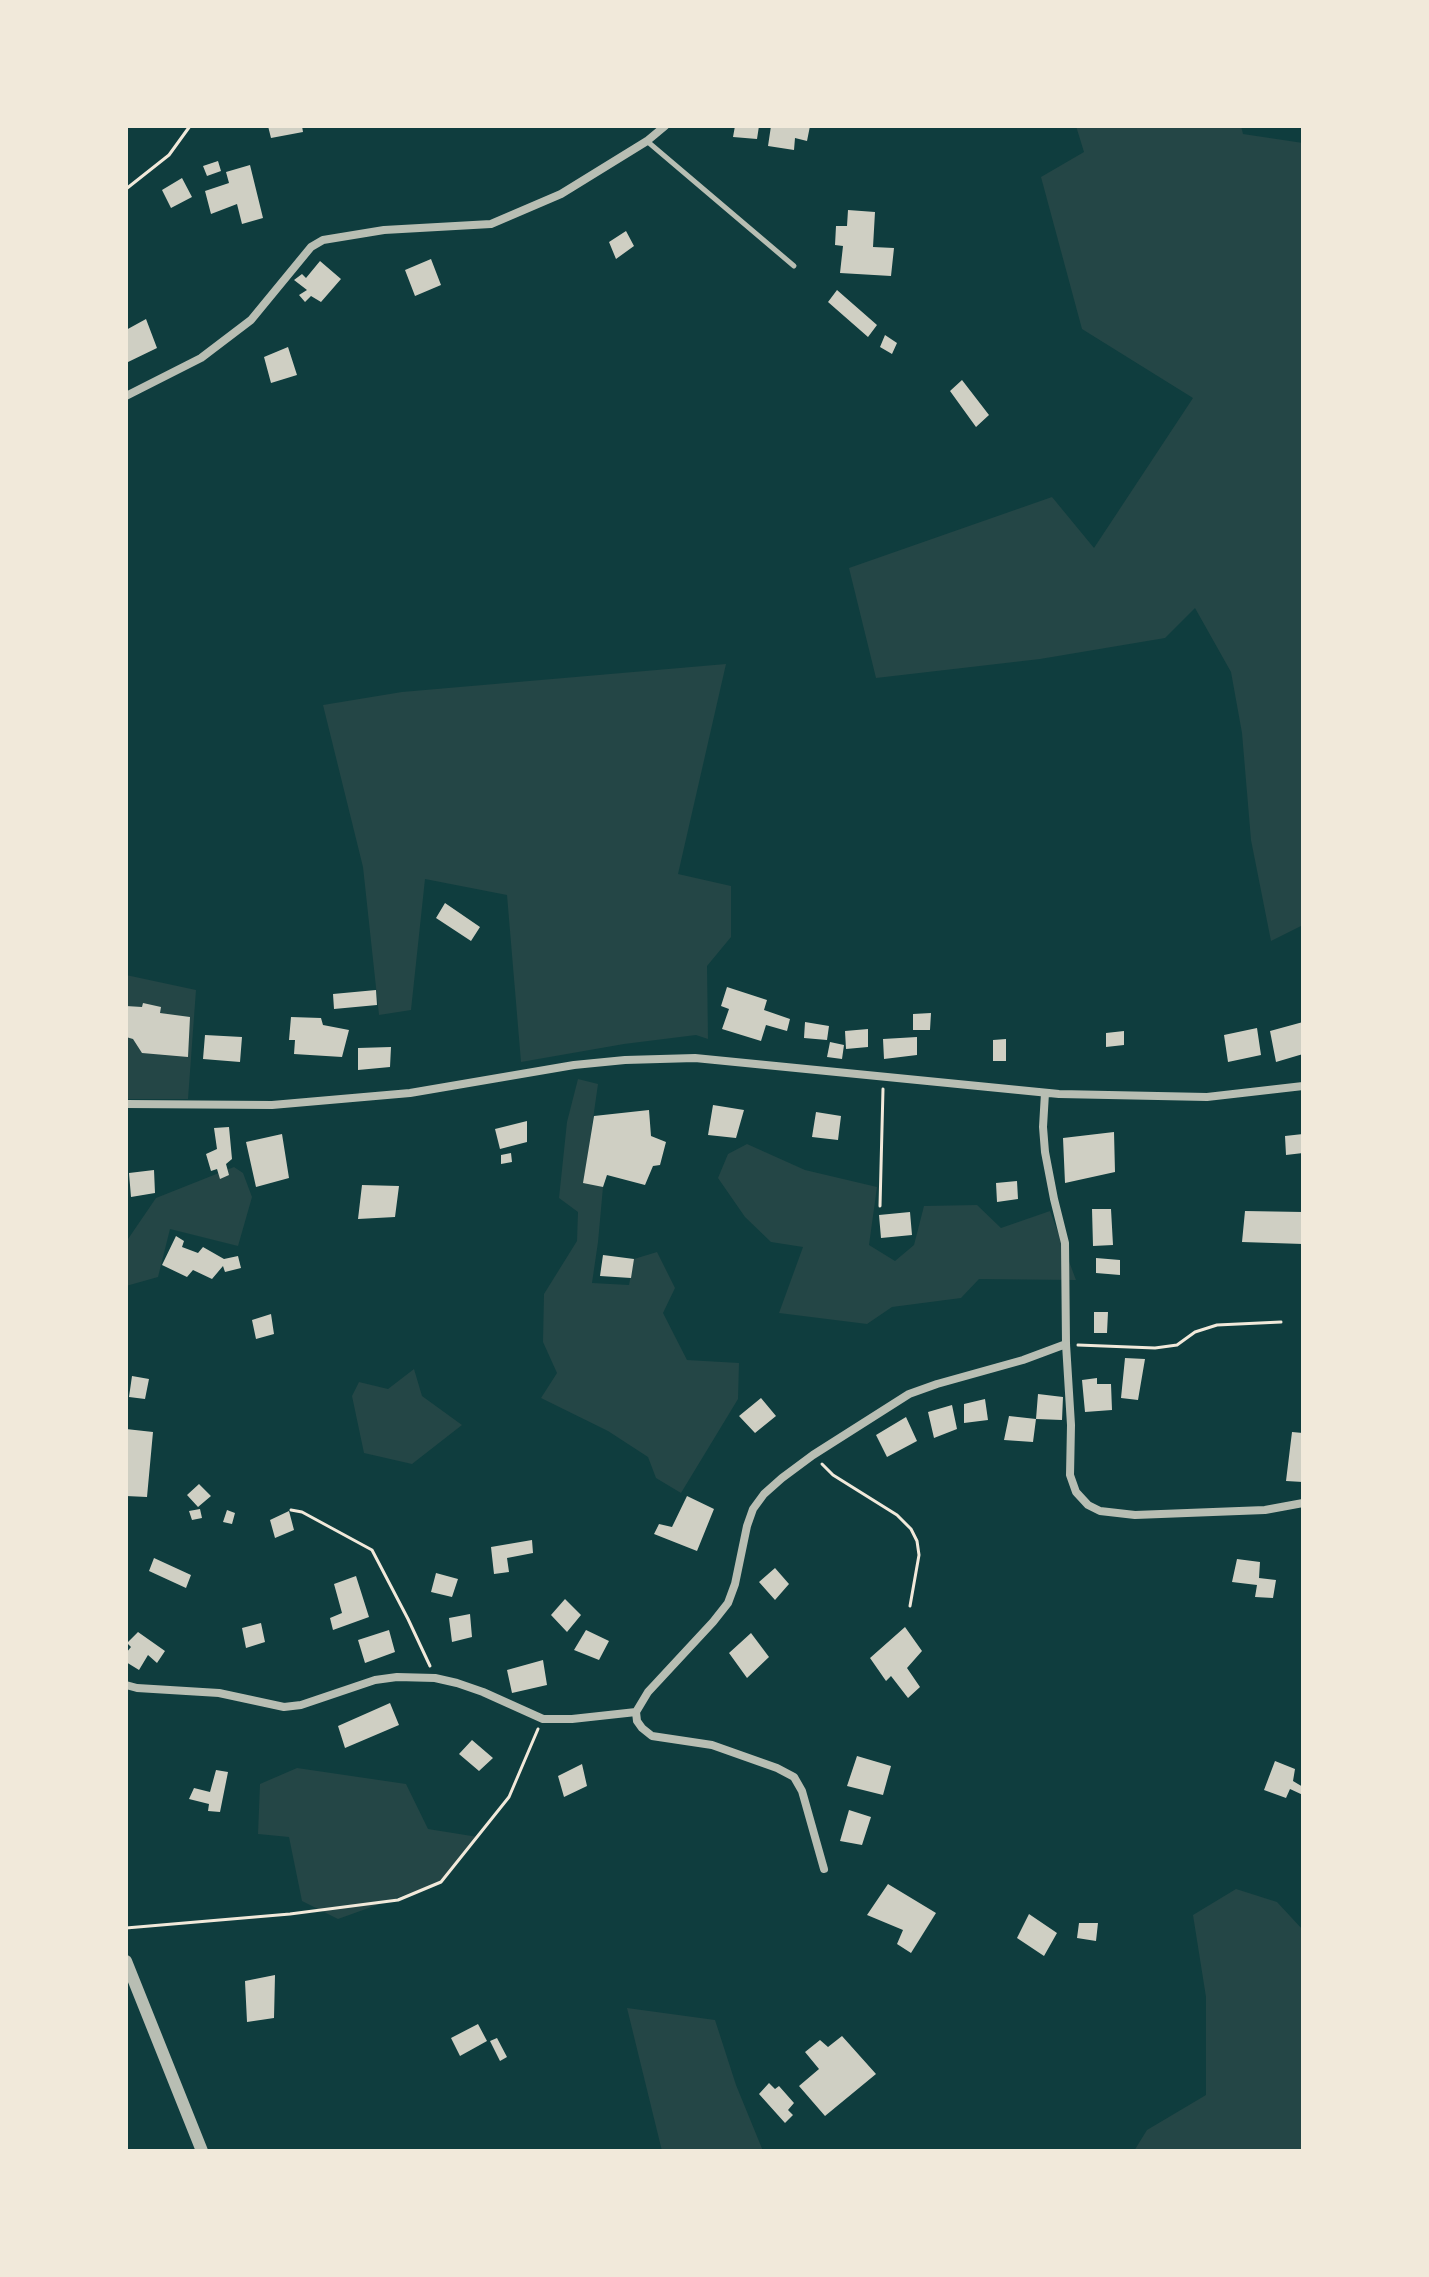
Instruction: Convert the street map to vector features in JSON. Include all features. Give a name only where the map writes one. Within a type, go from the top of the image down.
[{"type":"street","points":[[126,396],[201,358],[251,320],[311,247],[323,240],[384,230],[491,224],[561,194],[647,141],[665,126]]},
{"type":"street","points":[[126,1104],[272,1105],[410,1093],[574,1065],[695,1058],[1045,1093],[1207,1097],[1303,1086]]},
{"type":"street","points":[[1045,1093],[1045,1152],[1065,1243],[1070,1475],[1076,1492],[1088,1505],[1100,1511],[1135,1515],[1265,1510],[1303,1503]]},
{"type":"street","points":[[824,1869],[802,1791],[794,1777],[712,1745],[652,1736],[637,1721],[636,1712],[648,1692],[728,1603],[753,1509],[773,1486],[813,1455],[909,1394],[1066,1344]]},
{"type":"street","points":[[126,1685],[219,1693],[284,1707],[301,1705],[375,1680],[435,1678],[483,1692],[543,1719],[636,1712]]},
{"type":"street","points":[[126,1961],[202,2151]]},
{"type":"lane","points":[[647,141],[794,266]]},
{"type":"path","points":[[126,189],[169,155],[190,126]]},
{"type":"path","points":[[880,1206],[883,1078]]},
{"type":"path","points":[[1066,1344],[1155,1348],[1177,1345],[1195,1332],[1217,1325],[1281,1322]]},
{"type":"path","points":[[813,1455],[833,1475],[897,1515],[911,1529],[919,1555],[910,1606]]},
{"type":"path","points":[[291,1510],[302,1512],[372,1550],[435,1678]]},
{"type":"path","points":[[126,1928],[290,1914],[398,1900],[441,1882],[509,1797],[543,1719]]},
{"type":"shaded area","points":[[1076,126],[1241,126],[1243,134],[1303,143],[1303,925],[1271,941],[1251,840],[1242,733],[1231,672],[1195,608],[1165,638],[1040,659],[876,678],[849,568],[1052,497],[1094,548],[1193,398],[1082,329],[1041,177],[1084,152]]},
{"type":"shaded area","points":[[726,664],[678,874],[731,886],[731,937],[707,966],[708,1039],[696,1035],[521,1062],[507,895],[425,879],[411,1010],[379,1015],[363,867],[323,705],[402,692]]},
{"type":"shaded area","points":[[126,975],[196,990],[188,1099],[126,1099]]},
{"type":"shaded area","points":[[578,1079],[598,1084],[584,1182],[603,1187],[592,1283],[629,1285],[634,1259],[657,1252],[675,1288],[663,1313],[687,1360],[739,1363],[738,1399],[681,1493],[656,1478],[648,1457],[608,1431],[541,1398],[557,1373],[543,1342],[544,1294],[577,1241],[578,1212],[559,1198],[567,1122]]},
{"type":"shaded area","points":[[747,1144],[805,1170],[877,1187],[869,1245],[895,1261],[914,1245],[924,1206],[977,1205],[1001,1228],[1050,1211],[1076,1280],[979,1279],[961,1298],[892,1307],[867,1324],[779,1313],[803,1247],[771,1242],[745,1217],[718,1178],[728,1154]]},
{"type":"shaded area","points":[[234,1167],[243,1173],[252,1197],[238,1246],[170,1229],[158,1277],[126,1286],[126,1242],[156,1198]]},
{"type":"shaded area","points":[[414,1369],[422,1396],[462,1425],[412,1464],[364,1453],[352,1396],[359,1382],[388,1389]]},
{"type":"shaded area","points":[[297,1768],[406,1784],[428,1829],[478,1837],[441,1882],[338,1919],[302,1901],[289,1837],[258,1834],[260,1784]]},
{"type":"shaded area","points":[[1236,1889],[1277,1902],[1303,1930],[1303,2151],[1134,2151],[1147,2130],[1206,2095],[1206,1997],[1193,1915]]},
{"type":"shaded area","points":[[627,2008],[715,2020],[736,2085],[763,2151],[662,2151]]},
{"type":"building","points":[[268,126],[302,126],[303,132],[271,138]]},
{"type":"building","points":[[735,126],[759,126],[757,139],[733,137]]},
{"type":"building","points":[[771,126],[810,126],[807,141],[795,138],[794,150],[768,146]]},
{"type":"building","points":[[218,161],[221,171],[207,176],[203,166]]},
{"type":"building","points":[[250,165],[263,218],[242,224],[237,204],[211,214],[205,191],[229,183],[226,172]]},
{"type":"building","points":[[182,178],[192,197],[171,208],[162,190]]},
{"type":"building","points":[[848,210],[875,212],[873,247],[894,248],[891,276],[840,273],[843,246],[835,245],[836,226],[847,226]]},
{"type":"building","points":[[626,231],[634,246],[616,259],[609,242]]},
{"type":"building","points":[[431,259],[441,285],[415,296],[405,270]]},
{"type":"building","points":[[320,261],[341,279],[321,302],[311,296],[305,302],[299,295],[307,290],[294,280],[302,274],[306,278]]},
{"type":"building","points":[[837,290],[877,325],[868,337],[828,302]]},
{"type":"building","points":[[146,319],[157,348],[126,363],[126,330]]},
{"type":"building","points":[[885,335],[897,343],[892,354],[880,347]]},
{"type":"building","points":[[288,347],[297,375],[271,383],[264,357]]},
{"type":"building","points":[[962,380],[989,415],[976,427],[950,391]]},
{"type":"building","points":[[445,903],[480,927],[471,941],[436,918]]},
{"type":"building","points":[[727,987],[767,1000],[764,1010],[790,1019],[787,1031],[766,1025],[761,1041],[722,1029],[729,1009],[721,1006]]},
{"type":"building","points":[[376,990],[377,1005],[334,1009],[333,994]]},
{"type":"building","points":[[143,1003],[161,1007],[160,1013],[190,1017],[188,1057],[142,1053],[133,1039],[126,1037],[126,1006],[142,1007]]},
{"type":"building","points":[[931,1013],[930,1030],[913,1030],[913,1014]]},
{"type":"building","points":[[291,1017],[321,1018],[323,1025],[349,1030],[342,1057],[294,1054],[295,1040],[289,1040]]},
{"type":"building","points":[[805,1022],[829,1026],[827,1040],[804,1038]]},
{"type":"building","points":[[1303,1022],[1303,1054],[1276,1062],[1270,1031]]},
{"type":"building","points":[[1257,1028],[1261,1055],[1228,1062],[1224,1035]]},
{"type":"building","points":[[868,1029],[868,1047],[846,1049],[845,1031]]},
{"type":"building","points":[[1124,1031],[1124,1045],[1106,1047],[1106,1033]]},
{"type":"building","points":[[205,1035],[242,1037],[240,1062],[203,1059]]},
{"type":"building","points":[[917,1037],[917,1055],[884,1059],[883,1039]]},
{"type":"building","points":[[1006,1039],[1006,1061],[993,1061],[993,1040]]},
{"type":"building","points":[[830,1042],[844,1045],[842,1059],[827,1057]]},
{"type":"building","points":[[391,1047],[390,1067],[358,1070],[358,1048]]},
{"type":"building","points":[[713,1105],[744,1110],[736,1138],[708,1135]]},
{"type":"building","points":[[649,1110],[651,1136],[666,1142],[660,1165],[653,1166],[645,1185],[607,1175],[603,1187],[583,1183],[594,1116]]},
{"type":"building","points":[[816,1112],[841,1116],[838,1140],[812,1137]]},
{"type":"building","points":[[527,1121],[527,1142],[500,1149],[495,1129]]},
{"type":"building","points":[[229,1127],[232,1159],[226,1164],[229,1175],[220,1179],[217,1169],[211,1171],[206,1154],[217,1149],[214,1128]]},
{"type":"building","points":[[1114,1132],[1115,1172],[1065,1183],[1063,1138]]},
{"type":"building","points":[[282,1134],[289,1178],[256,1187],[246,1142]]},
{"type":"building","points":[[1303,1134],[1303,1153],[1286,1155],[1285,1136]]},
{"type":"building","points":[[511,1153],[512,1162],[501,1164],[501,1155]]},
{"type":"building","points":[[154,1170],[155,1193],[131,1197],[129,1173]]},
{"type":"building","points":[[1017,1181],[1018,1199],[997,1202],[996,1183]]},
{"type":"building","points":[[362,1185],[399,1186],[395,1217],[358,1219]]},
{"type":"building","points":[[1092,1209],[1111,1209],[1113,1245],[1093,1246]]},
{"type":"building","points":[[1245,1211],[1303,1212],[1303,1244],[1242,1242]]},
{"type":"building","points":[[910,1212],[912,1235],[881,1238],[879,1215]]},
{"type":"building","points":[[176,1236],[184,1241],[182,1247],[198,1253],[203,1247],[224,1259],[238,1256],[241,1268],[225,1272],[223,1266],[212,1279],[193,1270],[187,1277],[162,1265]]},
{"type":"building","points":[[603,1255],[634,1259],[631,1278],[600,1276]]},
{"type":"building","points":[[1096,1258],[1120,1260],[1120,1275],[1096,1273]]},
{"type":"building","points":[[1094,1312],[1108,1312],[1107,1333],[1094,1333]]},
{"type":"building","points":[[271,1314],[274,1334],[256,1339],[252,1320]]},
{"type":"building","points":[[1125,1358],[1145,1359],[1138,1400],[1121,1398]]},
{"type":"building","points":[[132,1376],[149,1379],[145,1399],[129,1397]]},
{"type":"building","points":[[1097,1378],[1097,1384],[1111,1384],[1112,1410],[1085,1412],[1082,1380]]},
{"type":"building","points":[[1038,1394],[1063,1397],[1062,1420],[1036,1419]]},
{"type":"building","points":[[761,1398],[776,1416],[755,1433],[739,1416]]},
{"type":"building","points":[[985,1399],[988,1420],[964,1423],[964,1404]]},
{"type":"building","points":[[952,1405],[957,1429],[934,1438],[928,1412]]},
{"type":"building","points":[[1009,1416],[1036,1419],[1033,1442],[1004,1440]]},
{"type":"building","points":[[906,1417],[917,1441],[887,1457],[876,1435]]},
{"type":"building","points":[[126,1429],[153,1432],[147,1497],[126,1496]]},
{"type":"building","points":[[1292,1432],[1303,1433],[1303,1482],[1286,1481]]},
{"type":"building","points":[[199,1484],[211,1496],[198,1507],[187,1495]]},
{"type":"building","points":[[687,1496],[714,1509],[697,1551],[654,1534],[659,1524],[672,1527]]},
{"type":"building","points":[[200,1509],[202,1518],[192,1520],[189,1511]]},
{"type":"building","points":[[227,1510],[235,1513],[232,1524],[223,1522]]},
{"type":"building","points":[[289,1511],[294,1530],[275,1538],[270,1520]]},
{"type":"building","points":[[532,1540],[533,1553],[507,1558],[509,1572],[494,1574],[491,1547]]},
{"type":"building","points":[[154,1558],[191,1575],[186,1588],[149,1571]]},
{"type":"building","points":[[1237,1559],[1260,1562],[1259,1578],[1276,1580],[1273,1598],[1255,1597],[1257,1585],[1232,1582]]},
{"type":"building","points":[[775,1568],[789,1584],[775,1600],[759,1582]]},
{"type":"building","points":[[436,1573],[458,1579],[452,1597],[431,1592]]},
{"type":"building","points":[[356,1576],[369,1617],[333,1630],[330,1618],[342,1613],[334,1584]]},
{"type":"building","points":[[565,1599],[581,1615],[567,1632],[551,1615]]},
{"type":"building","points":[[470,1614],[472,1637],[452,1642],[449,1618]]},
{"type":"building","points":[[261,1623],[265,1642],[246,1648],[242,1628]]},
{"type":"building","points":[[905,1627],[922,1651],[907,1668],[920,1687],[908,1698],[891,1676],[886,1681],[870,1658]]},
{"type":"building","points":[[389,1630],[395,1652],[365,1663],[358,1640]]},
{"type":"building","points":[[586,1630],[609,1641],[599,1660],[574,1650]]},
{"type":"building","points":[[138,1632],[165,1651],[157,1663],[148,1655],[139,1670],[126,1662],[126,1653],[131,1647],[127,1643]]},
{"type":"building","points":[[751,1633],[769,1657],[747,1678],[729,1653]]},
{"type":"building","points":[[543,1660],[547,1685],[512,1693],[507,1670]]},
{"type":"building","points":[[390,1703],[399,1725],[345,1748],[338,1726]]},
{"type":"building","points":[[472,1740],[493,1758],[479,1771],[459,1754]]},
{"type":"building","points":[[857,1756],[891,1766],[883,1795],[847,1786]]},
{"type":"building","points":[[1275,1761],[1295,1769],[1293,1781],[1303,1787],[1303,1795],[1290,1789],[1286,1798],[1264,1790]]},
{"type":"building","points":[[582,1764],[587,1786],[564,1797],[558,1776]]},
{"type":"building","points":[[216,1770],[228,1772],[220,1812],[208,1811],[209,1804],[189,1799],[194,1788],[210,1792]]},
{"type":"building","points":[[849,1810],[871,1817],[862,1845],[840,1841]]},
{"type":"building","points":[[888,1884],[936,1913],[911,1953],[897,1944],[903,1930],[867,1915]]},
{"type":"building","points":[[1029,1914],[1057,1933],[1044,1956],[1017,1938]]},
{"type":"building","points":[[1079,1923],[1098,1923],[1096,1941],[1077,1938]]},
{"type":"building","points":[[275,1975],[274,2018],[247,2022],[245,1981]]},
{"type":"building","points":[[478,2024],[487,2041],[460,2056],[451,2038]]},
{"type":"building","points":[[842,2036],[876,2074],[825,2116],[799,2086],[819,2069],[805,2052],[820,2040],[828,2047]]},
{"type":"building","points":[[497,2038],[507,2057],[500,2061],[490,2041]]},
{"type":"building","points":[[769,2083],[775,2089],[779,2086],[794,2103],[788,2110],[793,2115],[785,2123],[759,2094]]}]
